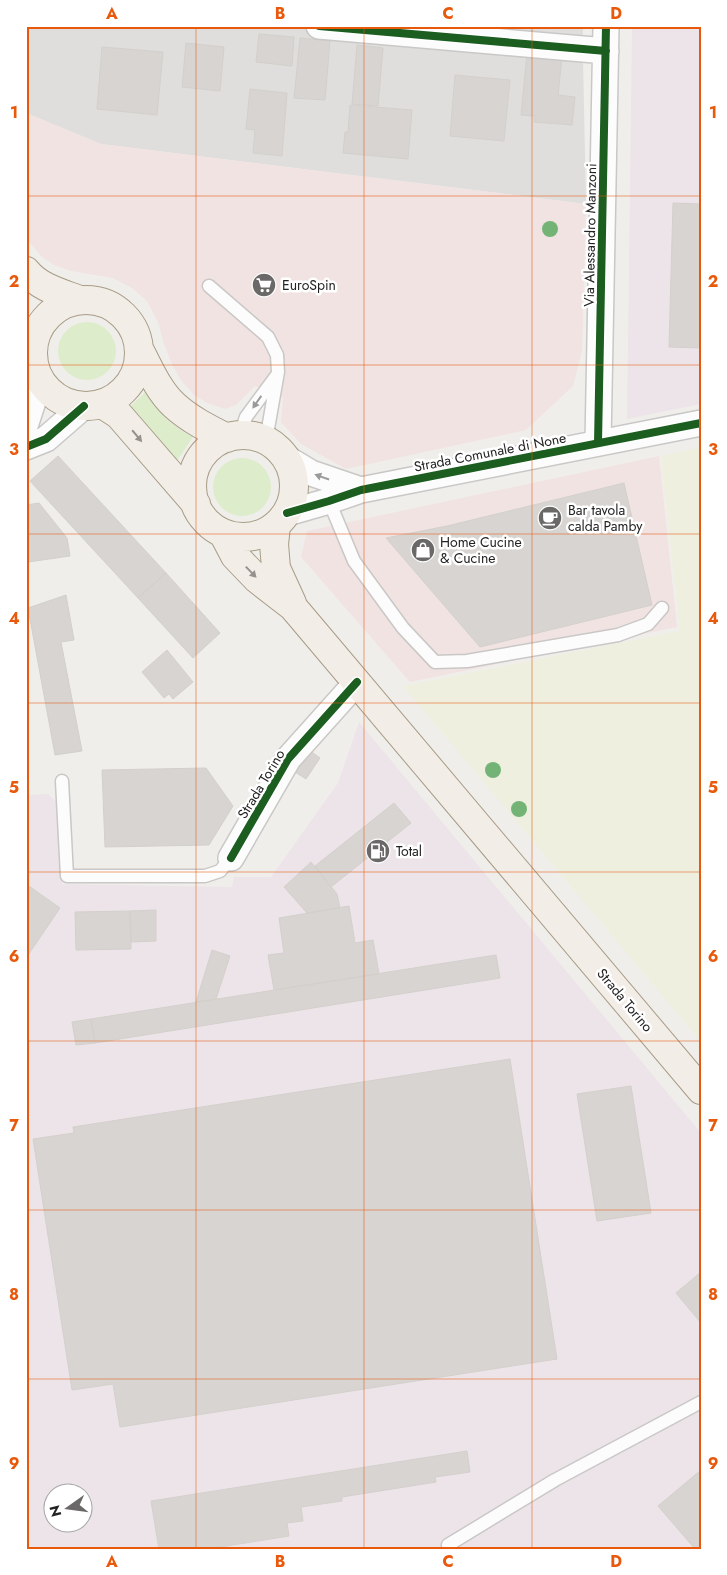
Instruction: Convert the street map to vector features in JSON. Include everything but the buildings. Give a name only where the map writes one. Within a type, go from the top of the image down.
[{"type":"main road","points":[[26,271],[31,277],[49,289],[77,299],[94,300],[111,305],[126,316],[135,331],[139,349],[154,378],[174,404],[201,424],[234,437]]},
{"type":"main road","points":[[77,299],[60,305],[46,317],[38,328],[33,342],[33,356],[46,389],[57,398],[70,404],[93,405],[119,415],[196,504]]},
{"type":"main road","points":[[93,405],[118,396],[130,383],[138,367],[139,349]]},
{"type":"main road","points":[[254,436],[276,449],[292,471],[295,486],[293,500],[282,520],[264,533],[250,537],[236,537],[222,533],[211,526],[202,516],[196,504],[193,491],[193,477],[197,464],[205,453],[215,444],[234,437],[254,436]]},
{"type":"main road","name":"Strada Torino","points":[[282,520],[274,544],[276,568],[293,607]]},
{"type":"main road","name":"Strada Torino","points":[[222,533],[235,556],[257,579],[293,607],[701,1090]]},
{"type":"street","points":[[319,26],[606,51]]},
{"type":"street","name":"Via Alessandro Manzoni","points":[[598,443],[606,26]]},
{"type":"street","points":[[26,423],[33,356]]},
{"type":"street","points":[[26,447],[46,439],[93,405]]},
{"type":"street","name":"Strada Comunale di None","points":[[282,520],[360,490],[701,423]]},
{"type":"street","points":[[276,449],[311,473],[360,490]]},
{"type":"street","name":"Strada Torino","points":[[231,858],[288,759],[356,682]]},
{"type":"lane","points":[[209,286],[268,337],[277,355],[276,449]]},
{"type":"lane","points":[[234,437],[278,372]]},
{"type":"lane","points":[[329,501],[354,561],[403,628],[435,662],[467,661],[618,634],[648,624],[662,608]]},
{"type":"lane","points":[[62,781],[67,876],[205,876],[220,871],[231,858]]},
{"type":"lane","points":[[448,1545],[555,1480],[701,1402]]},
{"type":"shaded area","points":[[26,26],[583,26],[586,204],[101,144],[26,113]]},
{"type":"shaded area","points":[[632,26],[701,26],[701,404],[627,419]]},
{"type":"shaded area","points":[[26,113],[101,144],[586,204],[582,351],[573,386],[526,430],[346,469],[301,444],[281,422],[283,398],[255,386],[236,405],[225,409],[207,403],[193,394],[180,379],[164,344],[158,322],[147,301],[132,288],[113,278],[71,271],[54,265],[42,257],[26,238]]},
{"type":"shaded area","points":[[659,456],[677,627],[410,682],[301,557],[307,531]]},
{"type":"shaded area","points":[[359,722],[701,1133],[701,1549],[26,1549],[26,795],[48,794],[60,805],[62,884],[232,887],[234,877],[271,877],[338,783]]},
{"type":"green space","points":[[81,322],[93,322],[108,330],[116,345],[116,357],[108,372],[93,380],[81,380],[66,372],[58,357],[58,345],[66,330]]},
{"type":"green space","points":[[145,392],[166,418],[178,429],[193,437],[177,461],[139,415],[130,407]]},
{"type":"green space","points":[[701,447],[701,1042],[403,686],[680,631],[661,456]]},
{"type":"green space","points":[[242,458],[258,463],[266,471],[271,487],[266,503],[258,511],[242,516],[226,511],[218,503],[213,487],[218,471],[226,463]]},
{"type":"cycle path","points":[[319,26],[606,51]]},
{"type":"cycle path","points":[[598,443],[606,26]]},
{"type":"cycle path","points":[[26,447],[46,439],[84,406]]},
{"type":"cycle path","points":[[287,513],[361,490],[701,423]]},
{"type":"cycle path","points":[[231,858],[288,759],[357,682]]},
{"type":"place","name":"EuroSpin","points":[[264,285]]},
{"type":"place","name":"Bar tavola calda Pamby","points":[[550,518]]},
{"type":"place","name":"Home Cucine & Cucine","points":[[423,550]]},
{"type":"place","name":"Total","points":[[378,851]]}]
